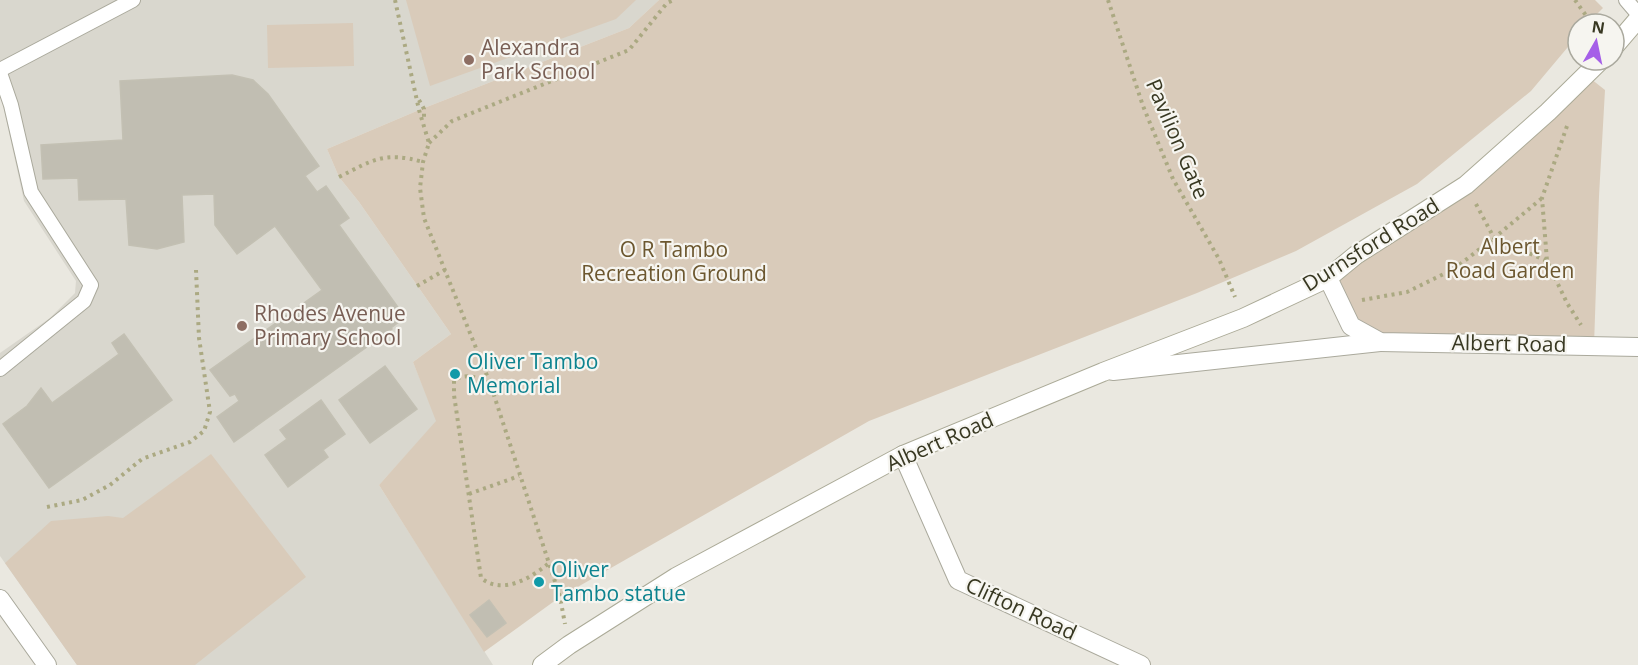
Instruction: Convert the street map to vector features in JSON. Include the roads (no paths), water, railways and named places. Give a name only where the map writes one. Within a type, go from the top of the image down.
[{"type":"main road","points":[[1626,34],[1638,20]]},
{"type":"main road","name":"Durnsford Road","points":[[1103,372],[1243,318],[1328,278],[1356,255],[1466,185],[1548,112],[1589,72]]},
{"type":"main road","name":"Albert Road","points":[[1328,278],[1351,326],[1380,342]]},
{"type":"main road","name":"Albert Road","points":[[543,665],[568,645],[676,577],[903,456],[1103,372],[1380,342],[1638,347]]},
{"type":"main road","name":"Clifton Road","points":[[903,456],[958,580],[1141,665]]},
{"type":"main road","points":[[0,599],[47,665]]},
{"type":"lane","points":[[0,369],[84,301],[92,285],[31,192],[11,105],[0,72],[133,0]]},
{"type":"lane","points":[[1626,0],[1638,14]]},
{"type":"place","name":"Alexandra Park School","points":[[469,60]]},
{"type":"place","name":"Rhodes Avenue Primary School","points":[[242,326]]},
{"type":"place","name":"Oliver Tambo Memorial","points":[[455,374]]},
{"type":"place","name":"Oliver Tambo statue","points":[[539,582]]},
{"type":"park label","name":"Albert Road Garden","points":[[1510,259]]},
{"type":"park label","name":"O R Tambo Recreation Ground","points":[[674,262]]}]
